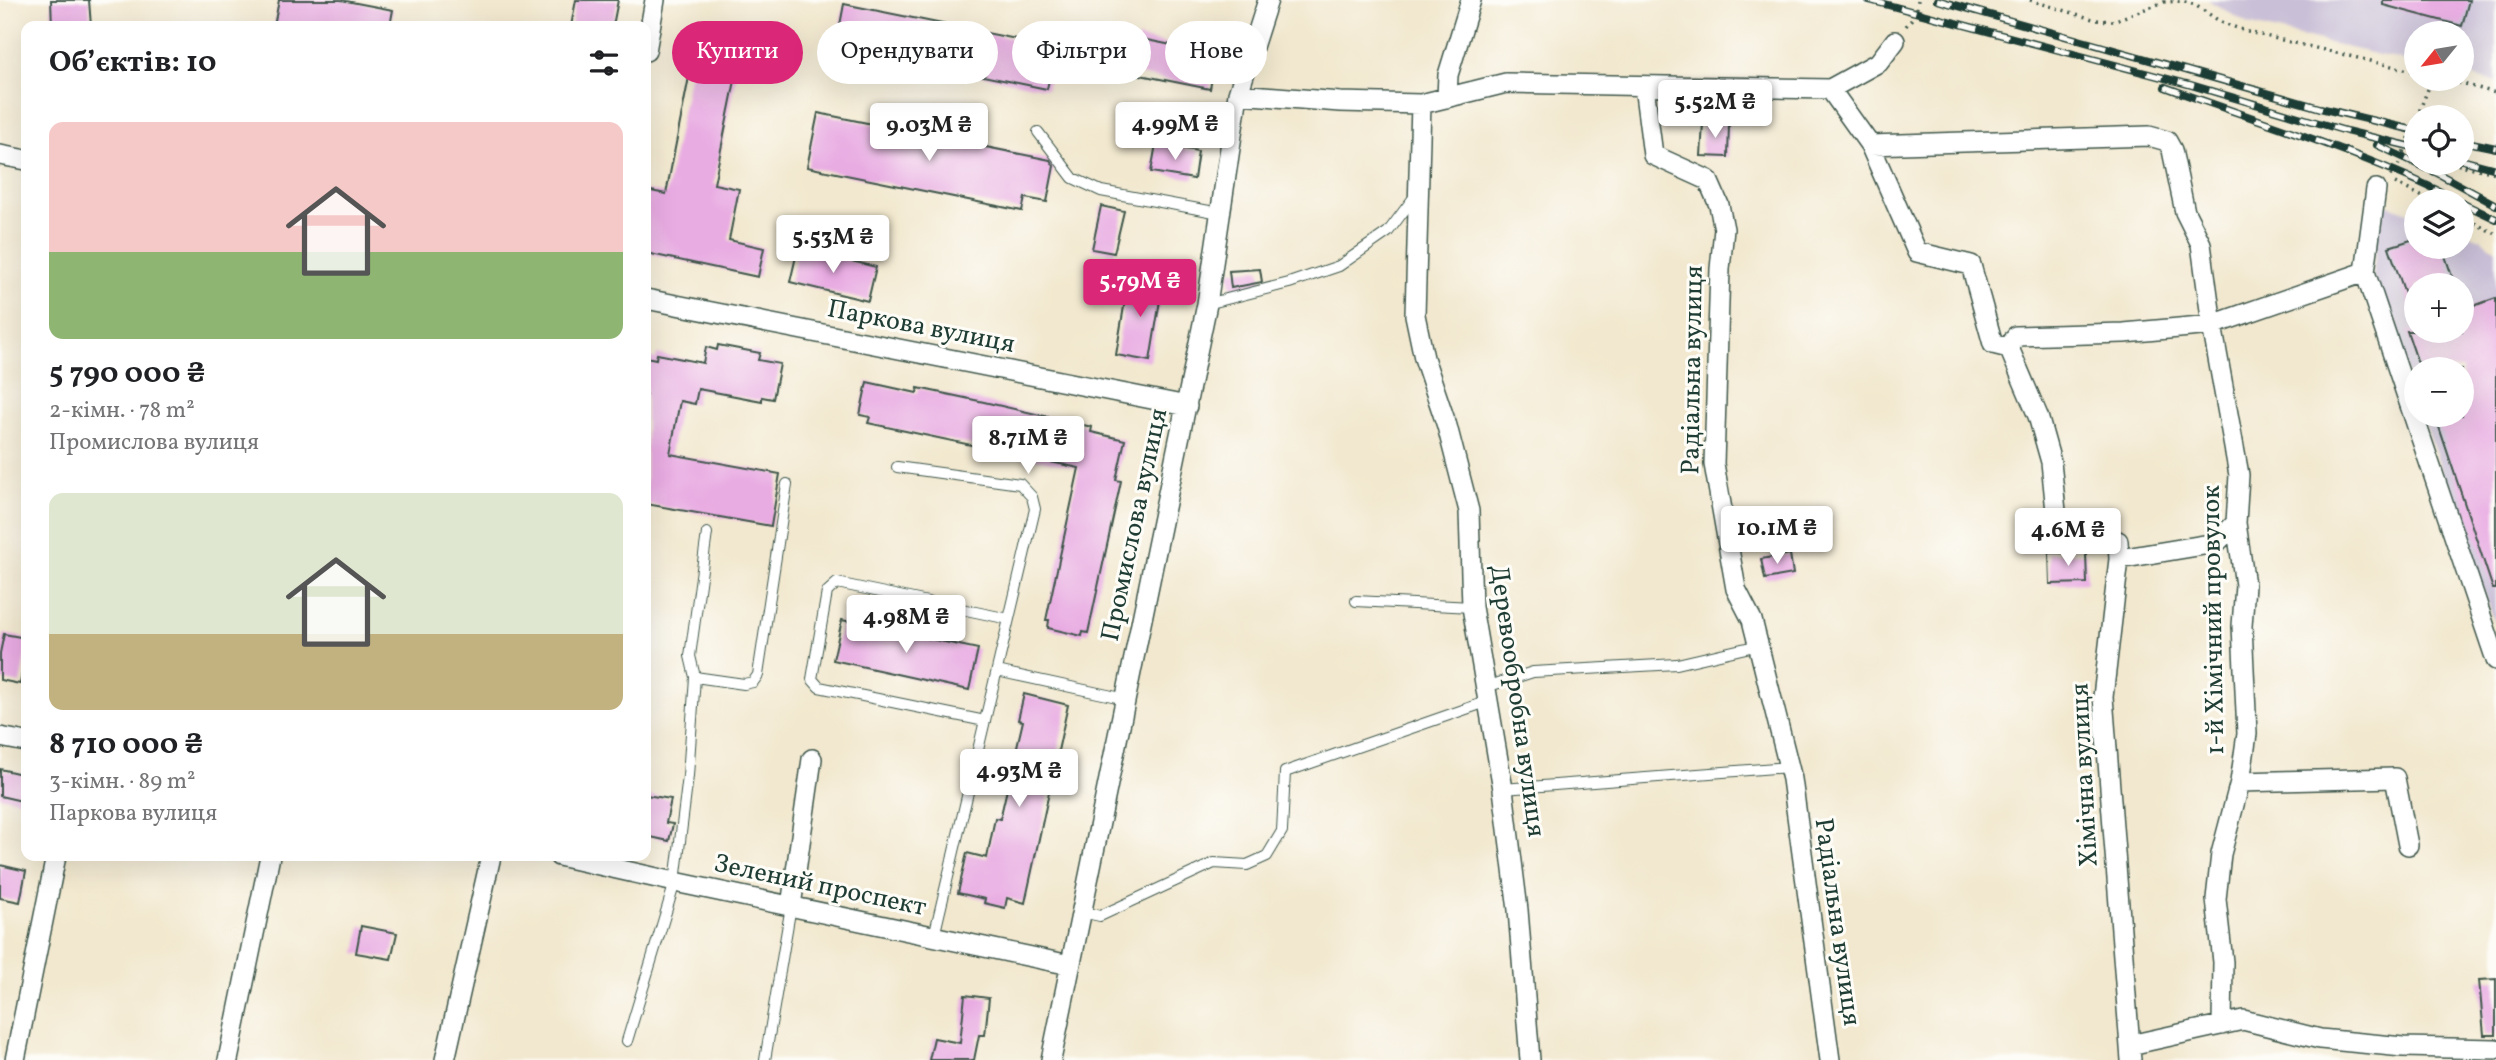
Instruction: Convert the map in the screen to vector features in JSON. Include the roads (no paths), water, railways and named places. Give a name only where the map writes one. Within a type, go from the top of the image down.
[{"type":"street","points":[[651,23],[655,0]]},
{"type":"street","name":"Промислова вулиця","points":[[1054,1056],[1070,965],[1207,304],[1238,94],[1268,0]]},
{"type":"street","points":[[1447,98],[1448,75],[1471,0]]},
{"type":"street","points":[[1238,94],[1340,102],[1421,104],[1506,83],[1830,89],[1879,62],[1895,41]]},
{"type":"street","name":"Радіальна вулиця","points":[[1644,86],[1653,155],[1708,180],[1719,205],[1724,229],[1720,269],[1714,464],[1736,589],[1752,620],[1789,768],[1830,1060]]},
{"type":"street","points":[[1830,89],[1870,145],[1917,252],[1971,265],[1993,344],[2009,348]]},
{"type":"street","name":"Деревообробна вулиця","points":[[1421,104],[1415,315],[1424,358],[1447,426],[1469,510],[1472,607],[1503,789],[1518,911],[1530,1060]]},
{"type":"street","name":"1-й Хімічний провулок","points":[[1870,145],[2149,136],[2167,141],[2175,158],[2185,212],[2201,244],[2212,324],[2239,475],[2236,523],[2245,585],[2242,626],[2247,734],[2240,782],[2221,854],[2216,899],[2223,962],[2222,1025]]},
{"type":"street","points":[[0,155],[21,159]]},
{"type":"street","points":[[2376,189],[2365,272],[2496,660]]},
{"type":"street","points":[[2009,348],[2016,336],[2124,333],[2212,324],[2365,272]]},
{"type":"street","name":"Паркова вулиця","points":[[651,300],[1187,406]]},
{"type":"street","points":[[2009,348],[2038,416],[2051,462],[2059,541],[2118,541],[2119,559],[2216,543],[2236,523]]},
{"type":"street","name":"Хімічна вулиця","points":[[2119,559],[2103,697],[2131,1053]]},
{"type":"street","points":[[0,737],[21,741]]},
{"type":"street","points":[[791,906],[813,759]]},
{"type":"street","points":[[2240,782],[2395,778],[2408,845]]},
{"type":"street","points":[[15,1060],[55,861]]},
{"type":"street","points":[[228,1060],[269,861]]},
{"type":"street","points":[[445,1060],[490,861]]},
{"type":"street","name":"Зелений проспект","points":[[581,861],[1070,965]]},
{"type":"street","points":[[2131,1053],[2243,1020],[2320,1039],[2403,1047],[2496,1049]]},
{"type":"lane","points":[[1038,132],[1073,178],[1083,184],[1101,191],[1220,213]]},
{"type":"lane","points":[[1207,304],[1289,283],[1339,266],[1388,232],[1418,193]]},
{"type":"lane","points":[[897,467],[1020,484],[1032,497],[1035,509],[934,936]]},
{"type":"lane","points":[[695,677],[744,684],[753,682],[758,675],[787,484]]},
{"type":"lane","points":[[627,1041],[676,883],[688,776],[695,677],[690,656],[707,533]]},
{"type":"lane","points":[[985,721],[819,687],[812,679],[827,592],[837,583],[1009,619]]},
{"type":"lane","points":[[1356,601],[1472,607]]},
{"type":"lane","points":[[1082,912],[1100,916],[1214,863],[1247,866],[1267,856],[1282,831],[1285,772],[1487,694],[1533,672],[1677,664],[1759,645]]},
{"type":"lane","points":[[997,671],[1127,699]]},
{"type":"lane","points":[[1503,789],[1789,768]]},
{"type":"lane","points":[[765,1060],[791,906]]},
{"type":"railway","points":[[1869,0],[2191,85],[2346,131],[2404,145]]},
{"type":"railway","points":[[1937,0],[2320,108],[2404,128]]},
{"type":"railway","points":[[2165,87],[2351,153],[2434,189]]},
{"type":"railway","points":[[2474,143],[2496,148]]},
{"type":"railway","points":[[2377,145],[2496,205]]},
{"type":"railway","points":[[2474,163],[2496,169]]},
{"type":"railway","points":[[2474,209],[2496,219]]}]
